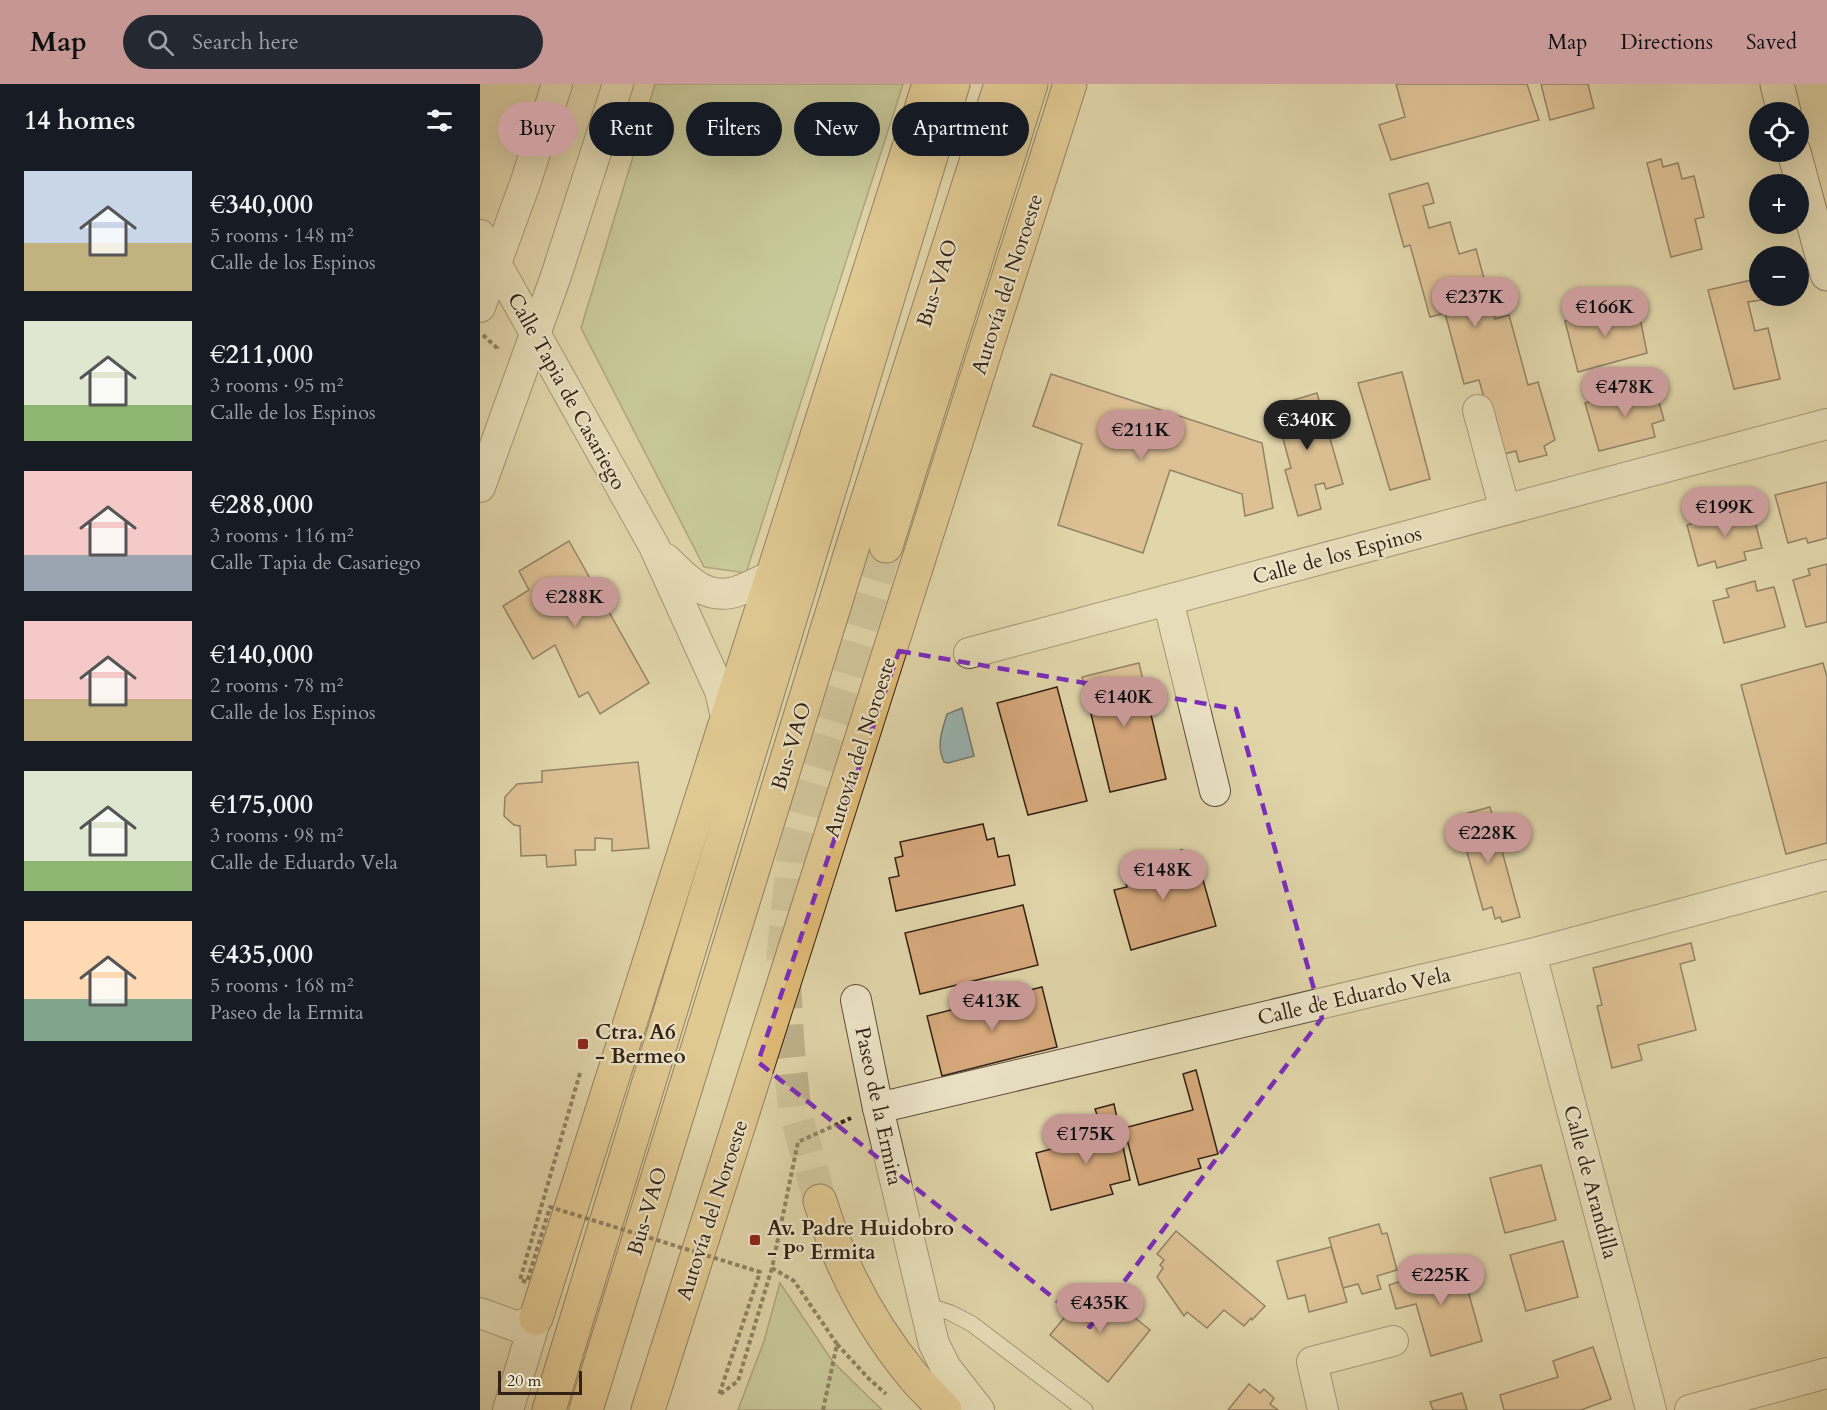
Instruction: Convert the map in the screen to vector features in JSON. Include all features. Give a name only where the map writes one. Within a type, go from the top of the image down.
[{"type":"highway","points":[[536,1318],[928,84]]},
{"type":"highway","points":[[549,1410],[953,84]]},
{"type":"highway","name":"Bus-VAO","points":[[586,1410],[852,550],[1001,84]]},
{"type":"highway","points":[[886,546],[1031,84]]},
{"type":"highway","name":"Autovía del Noroeste","points":[[648,1410],[1070,84]]},
{"type":"highway","points":[[1008,284],[1086,84]]},
{"type":"highway","points":[[820,1201],[829,1231],[861,1300],[913,1376],[945,1410]]},
{"type":"street","points":[[480,307],[557,84]]},
{"type":"street","points":[[480,487],[536,335],[618,84]]},
{"type":"street","points":[[1777,84],[1782,102]]},
{"type":"street","points":[[1797,162],[1827,274]]},
{"type":"street","name":"Calle Tapia de Casariego","points":[[480,236],[654,546],[720,691],[726,717]]},
{"type":"street","points":[[1478,410],[1505,510]]},
{"type":"street","name":"Calle de los Espinos","points":[[969,653],[1827,424]]},
{"type":"street","name":"Calle Tapia de Casariego","points":[[654,546],[690,584],[707,591],[737,592],[772,576]]},
{"type":"street","points":[[1168,600],[1215,791]]},
{"type":"street","name":"Calle de Eduardo Vela","points":[[878,1108],[1531,954],[1827,875]]},
{"type":"street","name":"Calle de Arandilla","points":[[1531,954],[1651,1410]]},
{"type":"street","name":"Paseo de la Ermita","points":[[856,1000],[878,1108],[934,1344],[946,1368],[979,1410]]},
{"type":"street","points":[[480,1313],[518,1327],[536,1318]]},
{"type":"street","points":[[508,1410],[536,1318]]},
{"type":"street","points":[[1323,1410],[1312,1362],[1393,1341]]},
{"type":"street","points":[[1690,1410],[1827,1373]]},
{"type":"lane","points":[[924,1304],[951,1313],[972,1324],[1085,1410]]},
{"type":"path","points":[[580,1073],[520,1280],[527,1282],[550,1207],[760,1272],[719,1395],[738,1381],[772,1268]]},
{"type":"path","points":[[837,1344],[886,1394]]},
{"type":"highlighted area","points":[[899,651],[1236,709],[1322,1018],[1090,1327],[758,1062]]},
{"type":"green space","points":[[655,84],[903,84],[897,102],[892,102],[892,118],[880,156],[880,102],[794,102],[794,156],[880,156],[746,573],[704,567],[581,328],[633,156],[674,156],[674,102],[650,102]]},
{"type":"green space","points":[[780,1283],[833,1362],[882,1410],[738,1410],[764,1341]]},
{"type":"water","points":[[962,708],[974,756],[944,762],[940,744],[947,714]]},
{"type":"building","points":[[1396,84],[1527,84],[1539,120],[1391,160],[1379,125],[1405,117]]},
{"type":"building","points":[[1541,84],[1588,84],[1594,108],[1550,120]]},
{"type":"building","points":[[1661,159],[1663,167],[1678,163],[1682,179],[1694,176],[1704,217],[1695,219],[1702,249],[1671,257],[1647,163]]},
{"type":"building","points":[[1428,183],[1434,203],[1423,206],[1429,228],[1450,222],[1459,254],[1476,249],[1495,319],[1509,315],[1528,385],[1538,382],[1555,440],[1544,446],[1547,455],[1519,462],[1516,451],[1500,455],[1479,380],[1464,384],[1445,313],[1430,317],[1410,245],[1404,247],[1389,194]]},
{"type":"building","points":[[1749,281],[1748,302],[1755,331],[1768,328],[1780,379],[1734,389],[1708,290]]},
{"type":"building","points":[[1620,305],[1626,321],[1640,318],[1647,353],[1578,372],[1565,321]]},
{"type":"building","points":[[1402,372],[1430,479],[1390,490],[1358,383]]},
{"type":"building","points":[[1051,374],[1262,443],[1273,508],[1245,516],[1242,494],[1170,470],[1143,553],[1058,525],[1082,444],[1033,426]]},
{"type":"building","points":[[1654,385],[1664,420],[1652,424],[1655,437],[1599,451],[1585,403]]},
{"type":"building","points":[[1317,393],[1343,484],[1326,489],[1324,483],[1315,485],[1321,509],[1298,516],[1285,470],[1291,468],[1274,406]]},
{"type":"building","points":[[1827,482],[1827,538],[1808,543],[1806,538],[1788,543],[1775,495]]},
{"type":"building","points":[[1751,507],[1762,548],[1744,552],[1746,560],[1717,568],[1715,561],[1698,566],[1687,525]]},
{"type":"building","points":[[569,541],[649,683],[600,714],[588,692],[579,697],[555,645],[533,659],[503,606],[529,590],[519,571]]},
{"type":"building","points":[[1827,564],[1827,622],[1806,627],[1793,580],[1810,575],[1808,569]]},
{"type":"building","points":[[1755,581],[1757,591],[1774,587],[1785,627],[1724,643],[1713,601],[1729,597],[1726,589]]},
{"type":"building","points":[[1139,663],[1166,779],[1110,792],[1082,677]]},
{"type":"building","points":[[1823,663],[1827,677],[1827,843],[1786,854],[1741,685]]},
{"type":"building","points":[[1057,687],[1087,801],[1028,815],[997,703]]},
{"type":"building","points":[[638,762],[649,848],[612,851],[612,839],[595,838],[595,850],[575,850],[576,865],[547,867],[546,855],[521,856],[520,826],[514,825],[504,816],[505,797],[517,784],[542,782],[542,771]]},
{"type":"building","points":[[1490,807],[1520,917],[1502,922],[1500,917],[1495,919],[1492,907],[1483,910],[1457,816]]},
{"type":"building","points":[[983,824],[987,840],[994,838],[998,857],[1009,855],[1015,885],[896,911],[889,878],[899,876],[895,858],[903,856],[900,842]]},
{"type":"building","points":[[1182,850],[1187,869],[1199,866],[1216,926],[1131,950],[1114,890],[1127,887],[1121,867]]},
{"type":"building","points":[[1023,905],[1038,965],[920,994],[905,933]]},
{"type":"building","points":[[1691,943],[1695,960],[1680,964],[1696,1030],[1638,1045],[1642,1060],[1612,1068],[1597,1006],[1602,1005],[1593,968]]},
{"type":"building","points":[[1042,987],[1057,1047],[942,1076],[927,1016]]},
{"type":"building","points":[[1196,1070],[1218,1154],[1198,1159],[1201,1168],[1139,1185],[1124,1128],[1193,1110],[1183,1074]]},
{"type":"building","points":[[1114,1104],[1130,1180],[1110,1185],[1113,1194],[1051,1210],[1036,1153],[1104,1135],[1095,1109]]},
{"type":"building","points":[[1541,1165],[1556,1220],[1505,1233],[1490,1178]]},
{"type":"building","points":[[1379,1224],[1382,1234],[1387,1233],[1397,1270],[1377,1276],[1381,1289],[1362,1294],[1358,1284],[1343,1288],[1329,1238]]},
{"type":"building","points":[[1176,1231],[1265,1306],[1252,1320],[1251,1318],[1244,1326],[1224,1310],[1207,1328],[1187,1312],[1184,1316],[1157,1277],[1163,1268],[1160,1265],[1164,1260],[1157,1254]]},
{"type":"building","points":[[1563,1241],[1578,1297],[1526,1311],[1510,1255]]},
{"type":"building","points":[[1331,1247],[1347,1302],[1309,1312],[1305,1295],[1288,1299],[1277,1261]]},
{"type":"building","points":[[1459,1259],[1482,1341],[1431,1356],[1416,1304],[1396,1309],[1389,1285],[1412,1278],[1411,1273]]},
{"type":"building","points":[[1092,1284],[1103,1293],[1096,1302],[1105,1308],[1112,1299],[1150,1330],[1108,1382],[1050,1335]]},
{"type":"building","points":[[1593,1347],[1611,1399],[1581,1410],[1504,1410],[1500,1395],[1558,1377],[1553,1361]]},
{"type":"building","points":[[1249,1384],[1260,1393],[1264,1389],[1274,1398],[1270,1404],[1278,1410],[1228,1410]]},
{"type":"building","points":[[1462,1393],[1467,1410],[1433,1410],[1430,1402]]},
{"type":"tunnel","points":[[820,1201],[795,1111],[788,1046],[783,955],[793,859],[809,796],[886,546]]},
{"type":"place","name":"Ctra. A6 - Bermeo","points":[[583,1044]]},
{"type":"place","name":"Av. Padre Huidobro - Pº Ermita","points":[[755,1240]]}]
